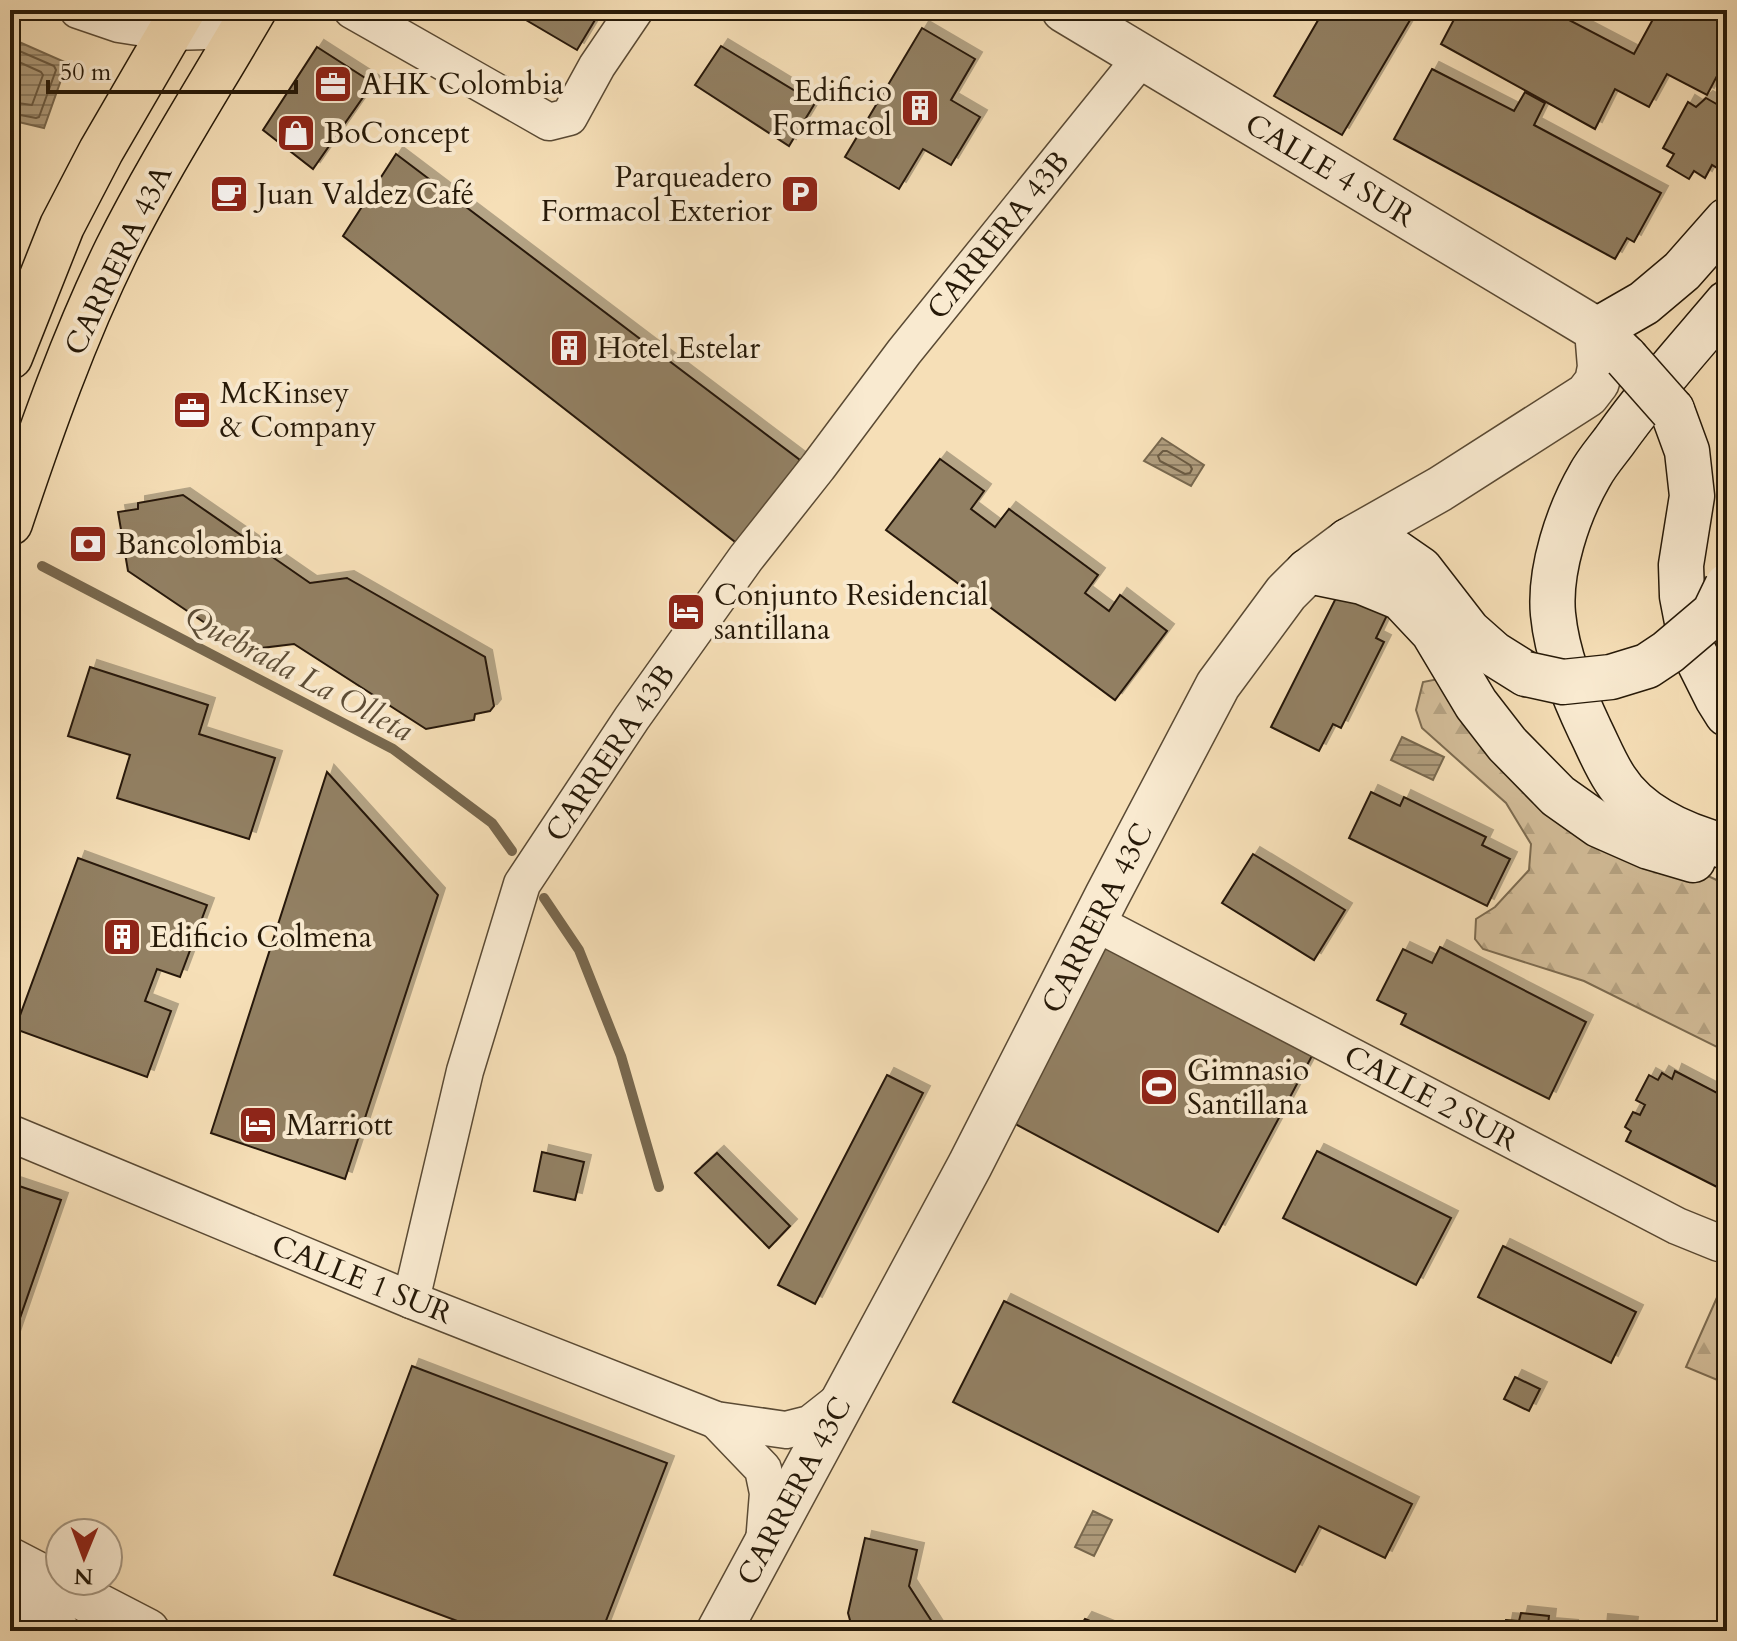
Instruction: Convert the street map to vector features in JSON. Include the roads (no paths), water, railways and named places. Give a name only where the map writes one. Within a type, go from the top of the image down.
[{"type":"main road","name":"CARRERA 43A","points":[[10,523],[83,321],[117,248],[152,182],[248,20]]},
{"type":"main road","name":"CARRERA 43A","points":[[10,357],[62,226],[176,21]]},
{"type":"street","points":[[78,10],[119,24],[248,20]]},
{"type":"street","points":[[352,10],[549,122],[569,117],[597,66],[635,10]]},
{"type":"street","name":"CALLE 4 SUR","points":[[1064,10],[1612,344],[1672,410],[1687,451],[1692,496],[1681,565],[1682,596],[1692,648],[1727,714]]},
{"type":"street","name":"CARRERA 43B","points":[[411,1300],[465,1071],[522,884],[632,718],[746,558],[904,352],[1142,57]]},
{"type":"street","points":[[1612,344],[1644,303],[1682,271],[1727,220]]},
{"type":"street","points":[[1727,303],[1629,421],[1590,475],[1570,519],[1555,572],[1553,611],[1556,637],[1574,697],[1615,780],[1635,805],[1667,825],[1727,847]]},
{"type":"street","name":"CARRERA 43C","points":[[719,1631],[970,1165],[1218,685],[1286,593],[1308,571],[1348,541],[1440,489],[1587,395],[1597,382],[1600,367],[1612,344]]},
{"type":"street","points":[[1348,541],[1394,551],[1420,569],[1468,631],[1494,654],[1526,674],[1563,682],[1611,677],[1647,666],[1714,613],[1727,586]]},
{"type":"street","points":[[1308,571],[1362,582],[1401,598],[1433,632],[1476,704],[1507,744],[1558,796],[1599,825],[1649,847],[1727,867]]},
{"type":"street","name":"CALLE 2 SUR","points":[[1094,922],[1677,1226],[1719,1243],[1727,1243]]},
{"type":"street","name":"CALLE 1 SUR","points":[[10,1133],[411,1300],[716,1420],[786,1430],[810,1424],[844,1397]]},
{"type":"street","name":"CALLE 1 SUR","points":[[716,1420],[763,1469],[768,1493],[748,1631]]},
{"type":"street","points":[[10,1560],[147,1631]]},
{"type":"street","points":[[10,1607],[57,1631]]},
{"type":"water","points":[[10,38],[67,63],[44,128],[10,120]]},
{"type":"water","points":[[1162,438],[1204,465],[1191,486],[1144,461]]},
{"type":"water","points":[[1402,737],[1444,757],[1433,780],[1391,760]]},
{"type":"water","points":[[1093,1511],[1112,1520],[1094,1556],[1075,1547]]},
{"type":"waterway","name":"Quebrada La Olleta","points":[[42,566],[393,749],[492,823],[512,851]]},
{"type":"waterway","name":"Quebrada La Olleta","points":[[544,898],[579,950],[621,1056],[659,1187]]},
{"type":"place","name":"AHK Colombia","points":[[333,84]]},
{"type":"place","name":"Edificio Formacol","points":[[920,108]]},
{"type":"place","name":"BoConcept","points":[[296,133]]},
{"type":"place","name":"Juan Valdez Café","points":[[229,194]]},
{"type":"place","name":"Parqueadero Formacol Exterior","points":[[800,194]]},
{"type":"place","name":"Hotel Estelar","points":[[569,348]]},
{"type":"place","name":"McKinsey & Company","points":[[192,410]]},
{"type":"place","name":"Bancolombia","points":[[88,544]]},
{"type":"place","name":"Conjunto Residencial santillana","points":[[686,612]]},
{"type":"place","name":"Edificio Colmena","points":[[122,937]]},
{"type":"place","name":"Gimnasio Santillana","points":[[1159,1087]]},
{"type":"place","name":"Marriott","points":[[258,1125]]}]
